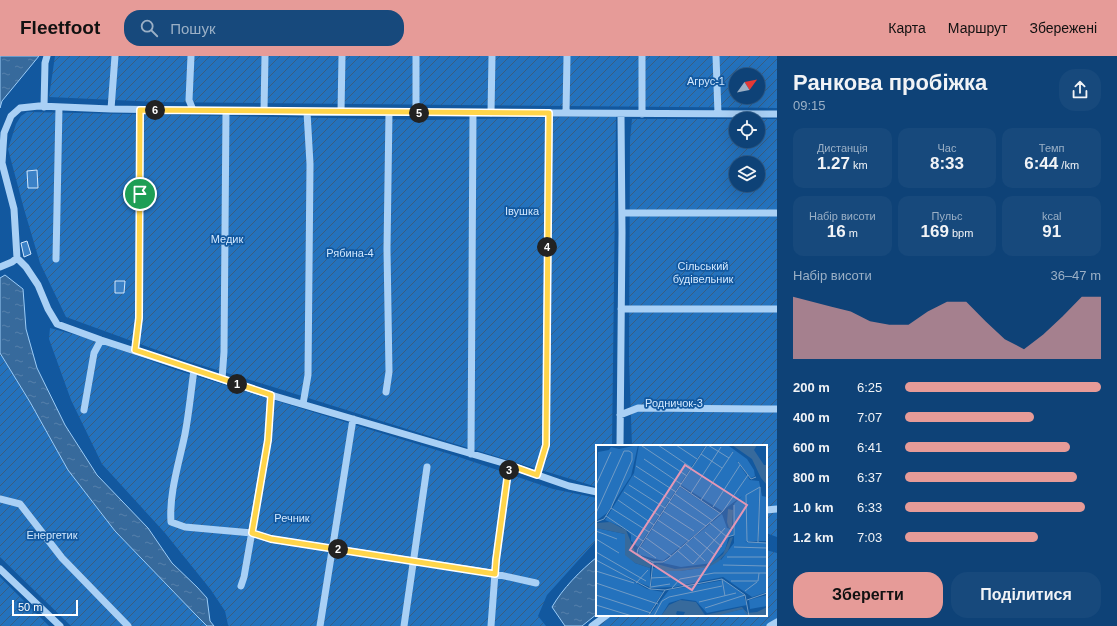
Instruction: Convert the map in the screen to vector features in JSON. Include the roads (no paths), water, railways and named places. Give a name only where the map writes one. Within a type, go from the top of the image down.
[{"type":"street","points":[[44,107],[45,63],[47,56]]},
{"type":"street","points":[[111,110],[115,56]]},
{"type":"street","points":[[191,56],[189,100],[193,110]]},
{"type":"street","points":[[264,111],[265,56]]},
{"type":"street","points":[[341,112],[342,56]]},
{"type":"street","points":[[416,56],[416,112]]},
{"type":"street","points":[[491,113],[492,56]]},
{"type":"street","points":[[566,56],[566,114]]},
{"type":"street","points":[[642,56],[642,114]]},
{"type":"street","points":[[716,56],[718,114]]},
{"type":"street","points":[[596,492],[569,486],[509,465],[271,395],[101,340],[57,324],[48,309],[38,285],[26,267],[17,258],[14,209],[2,163],[4,133],[11,116],[20,108],[44,107],[111,110],[307,112],[777,114]]},
{"type":"street","points":[[56,259],[59,107]]},
{"type":"street","points":[[135,350],[139,318],[140,110]]},
{"type":"street","points":[[222,379],[224,352],[226,111]]},
{"type":"street","points":[[303,404],[308,375],[310,164],[307,112]]},
{"type":"street","points":[[386,392],[389,372],[387,249],[389,112]]},
{"type":"street","points":[[471,454],[473,113]]},
{"type":"street","points":[[537,475],[546,445],[549,113]]},
{"type":"street","points":[[620,445],[622,213],[621,114]]},
{"type":"street","points":[[622,213],[777,213]]},
{"type":"street","points":[[0,267],[17,258]]},
{"type":"street","points":[[621,309],[777,310]]},
{"type":"street","points":[[84,410],[94,353],[101,340]]},
{"type":"street","points":[[194,370],[185,432],[172,495],[170,512],[171,522],[185,527],[252,533],[271,539],[495,574],[536,583]]},
{"type":"street","points":[[241,586],[244,577],[268,440],[271,395]]},
{"type":"street","points":[[620,415],[638,408],[777,409]]},
{"type":"street","points":[[320,626],[353,419]]},
{"type":"street","points":[[491,626],[496,560],[509,465]]},
{"type":"street","points":[[404,626],[427,467]]},
{"type":"street","points":[[0,499],[20,504],[62,558],[128,626]]},
{"type":"street","points":[[767,510],[777,509]]},
{"type":"street","points":[[0,569],[60,626]]},
{"type":"street","points":[[592,626],[606,616]]},
{"type":"street","points":[[770,626],[777,622]]},
{"type":"water","points":[[0,56],[39,56],[2,101],[0,108]]},
{"type":"water","points":[[5,275],[23,289],[26,329],[37,368],[65,425],[97,475],[148,528],[172,563],[207,598],[210,621],[214,626],[207,626],[115,531],[68,470],[30,402],[0,353],[0,278]]},
{"type":"water","points":[[596,558],[596,615],[582,626],[565,626],[552,607],[561,593],[584,568]]},
{"type":"park label","name":"Агрус-1","points":[[706,81]]},
{"type":"park label","name":"Івушка","points":[[522,211]]},
{"type":"park label","name":"Медик","points":[[227,239]]},
{"type":"park label","name":"Рябина-4","points":[[350,253]]},
{"type":"park label","name":"Сільський будівельник","points":[[703,272]]},
{"type":"park label","name":"Родничок-3","points":[[674,403]]},
{"type":"park label","name":"Речник","points":[[292,518]]},
{"type":"park label","name":"Енергетик","points":[[52,535]]}]
